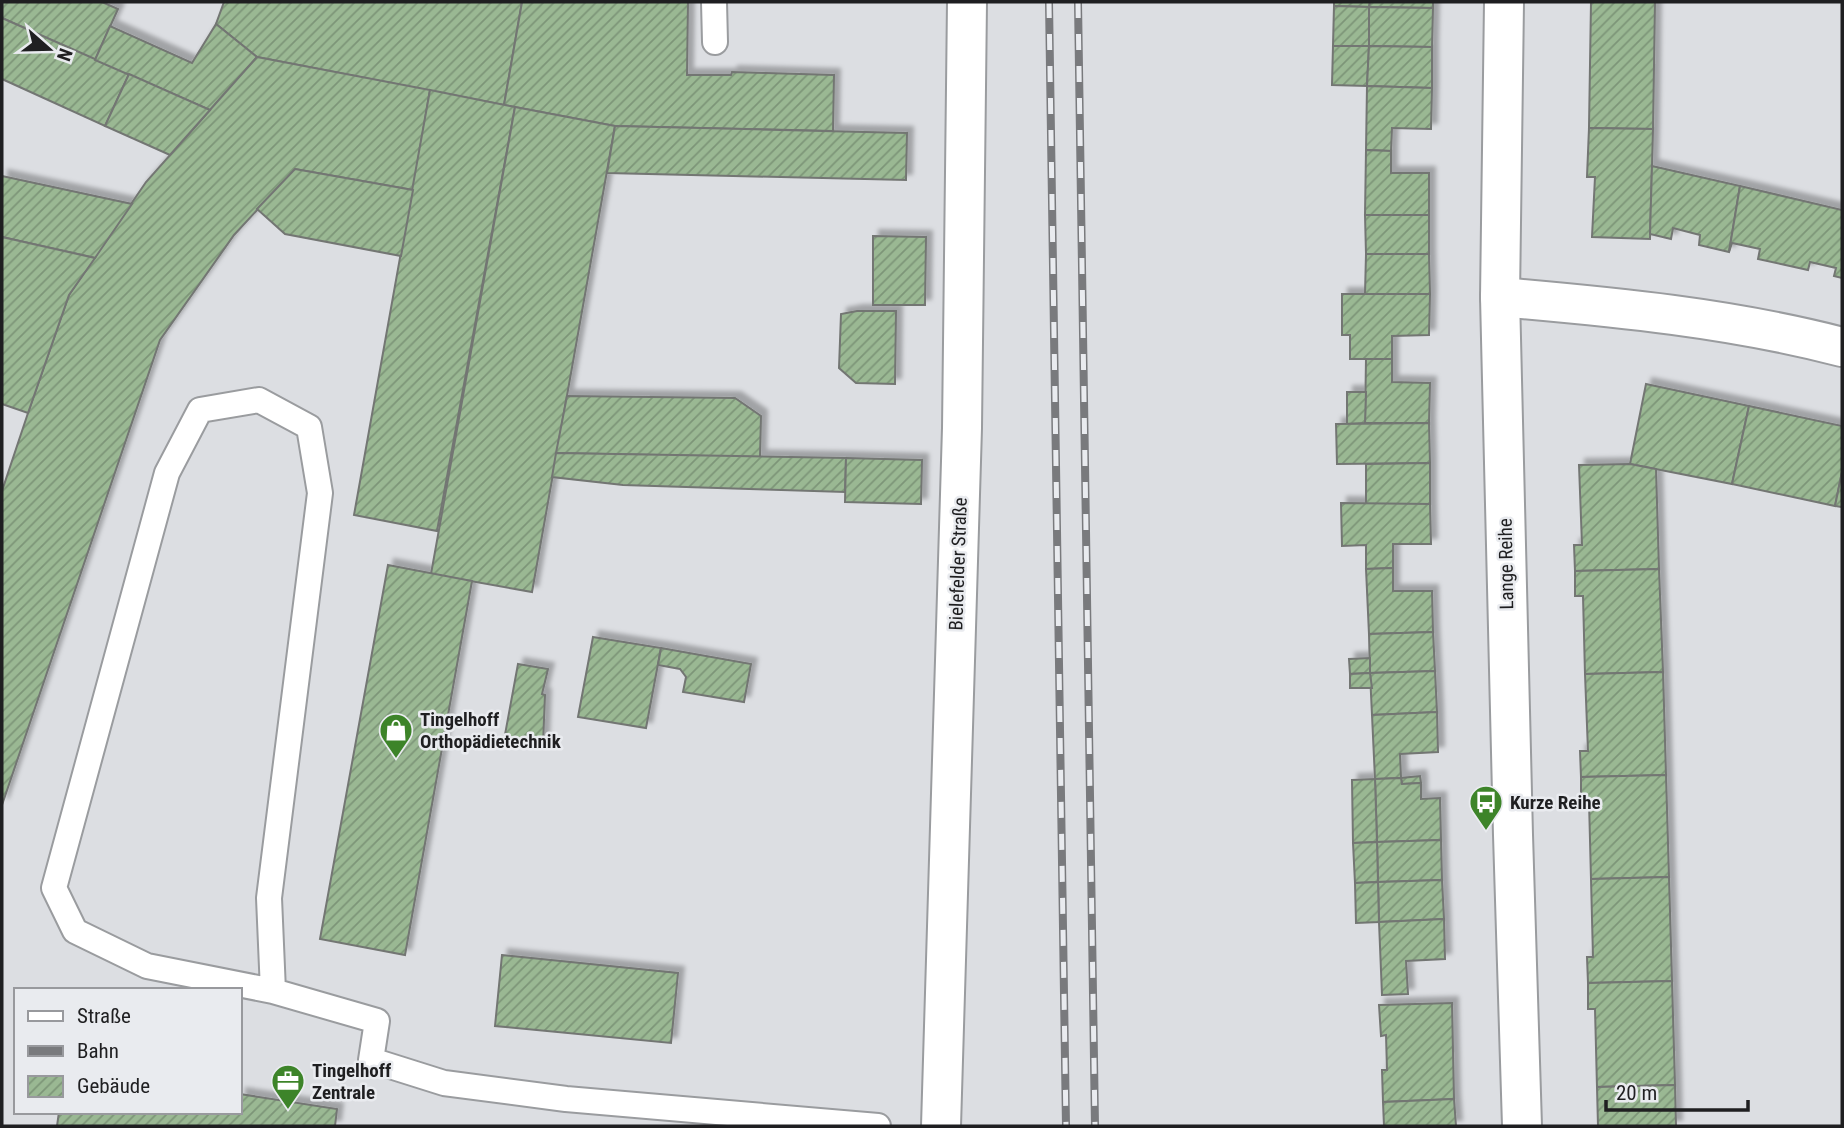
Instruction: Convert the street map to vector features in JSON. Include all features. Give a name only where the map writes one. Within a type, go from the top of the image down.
[{"type":"street","name":"Bielefelder Straße","points":[[941,1126],[962,428],[967,2]]},
{"type":"street","name":"Lange Reihe","points":[[1504,2],[1500,297],[1522,1126]]},
{"type":"street","points":[[1500,297],[1643,309],[1812,339],[1842,347]]},
{"type":"lane","points":[[714,2],[715,42]]},
{"type":"lane","points":[[274,991],[269,898],[320,493],[309,427],[260,400],[200,410],[167,472],[54,887],[75,931],[147,966],[274,991],[377,1021],[371,1060],[444,1083],[566,1098],[878,1126]]},
{"type":"building","points":[[2,2],[102,2],[118,9],[95,60],[2,18]]},
{"type":"building","points":[[224,2],[522,2],[504,105],[257,57],[216,24]]},
{"type":"building","points":[[522,2],[688,2],[687,75],[731,75],[732,72],[834,75],[833,131],[615,126],[504,105]]},
{"type":"building","points":[[1334,2],[1370,2],[1369,7],[1334,6]]},
{"type":"building","points":[[1370,2],[1433,2],[1433,8],[1369,7]]},
{"type":"building","points":[[1591,2],[1655,2],[1653,129],[1589,128]]},
{"type":"building","points":[[1334,6],[1369,7],[1369,46],[1333,46]]},
{"type":"building","points":[[1369,7],[1433,8],[1432,47],[1369,46]]},
{"type":"building","points":[[2,18],[129,74],[105,126],[2,79]]},
{"type":"building","points":[[216,24],[257,57],[210,110],[95,60],[110,26],[192,63]]},
{"type":"building","points":[[1333,46],[1369,46],[1367,86],[1332,85]]},
{"type":"building","points":[[1369,46],[1432,47],[1432,88],[1367,86]]},
{"type":"building","points":[[257,57],[430,90],[413,190],[295,169],[234,235],[160,340],[2,805],[2,491],[28,413],[69,295],[146,182]]},
{"type":"building","points":[[129,74],[210,110],[170,155],[105,126]]},
{"type":"building","points":[[1367,86],[1432,88],[1431,129],[1392,128],[1391,151],[1366,150]]},
{"type":"building","points":[[430,90],[515,107],[437,531],[354,515]]},
{"type":"building","points":[[515,107],[615,126],[532,592],[431,574]]},
{"type":"building","points":[[615,126],[907,133],[906,180],[607,173]]},
{"type":"building","points":[[1589,128],[1653,129],[1650,239],[1592,237],[1595,177],[1587,177]]},
{"type":"building","points":[[1366,150],[1391,151],[1391,173],[1429,173],[1429,215],[1365,215]]},
{"type":"building","points":[[1652,166],[1740,186],[1729,252],[1699,245],[1700,235],[1673,228],[1671,239],[1650,234]]},
{"type":"building","points":[[295,169],[413,190],[401,256],[285,234],[257,209]]},
{"type":"building","points":[[2,176],[132,204],[95,258],[2,237]]},
{"type":"building","points":[[1740,186],[1842,210],[1842,278],[1834,276],[1836,268],[1810,262],[1808,270],[1758,259],[1760,249],[1732,243],[1729,252]]},
{"type":"building","points":[[1365,215],[1429,215],[1429,254],[1366,254]]},
{"type":"building","points":[[873,236],[926,237],[925,305],[873,305]]},
{"type":"building","points":[[2,237],[95,258],[69,295],[28,413],[2,404]]},
{"type":"building","points":[[1366,254],[1429,254],[1430,294],[1365,294]]},
{"type":"building","points":[[1342,294],[1430,294],[1429,335],[1392,336],[1392,359],[1350,359],[1350,335],[1342,335]]},
{"type":"building","points":[[857,311],[896,311],[895,384],[856,383],[839,368],[841,314]]},
{"type":"building","points":[[1366,359],[1392,359],[1392,382],[1430,383],[1429,423],[1365,423]]},
{"type":"building","points":[[1646,384],[1749,406],[1732,484],[1630,464]]},
{"type":"building","points":[[1347,392],[1366,392],[1365,423],[1347,424]]},
{"type":"building","points":[[567,396],[735,398],[761,416],[760,457],[556,453]]},
{"type":"building","points":[[1749,406],[1842,426],[1842,472],[1835,506],[1732,484]]},
{"type":"building","points":[[1429,423],[1430,463],[1337,464],[1336,424]]},
{"type":"building","points":[[556,453],[846,458],[845,492],[623,485],[552,477]]},
{"type":"building","points":[[846,458],[922,460],[921,504],[845,502]]},
{"type":"building","points":[[1430,463],[1430,504],[1366,504],[1366,464]]},
{"type":"building","points":[[1630,464],[1656,469],[1659,569],[1575,571],[1574,545],[1582,545],[1579,465]]},
{"type":"building","points":[[1842,472],[1842,507],[1835,506]]},
{"type":"building","points":[[1341,503],[1430,504],[1431,544],[1393,544],[1393,568],[1366,569],[1366,545],[1342,546]]},
{"type":"building","name":"Tingelhoff Orthopädietechnik","points":[[388,565],[472,581],[405,955],[320,939]]},
{"type":"building","points":[[1393,568],[1393,591],[1432,591],[1433,632],[1369,634],[1366,569]]},
{"type":"building","points":[[1659,569],[1663,672],[1585,674],[1583,596],[1575,596],[1575,571]]},
{"type":"building","points":[[1433,632],[1435,671],[1370,673],[1369,634]]},
{"type":"building","points":[[593,637],[661,648],[646,728],[578,717]]},
{"type":"building","points":[[661,648],[751,664],[744,702],[683,692],[686,677],[680,669],[658,665]]},
{"type":"building","points":[[1370,658],[1370,673],[1350,674],[1349,659]]},
{"type":"building","points":[[518,664],[548,669],[542,694],[545,695],[543,744],[504,740]]},
{"type":"building","points":[[1435,671],[1437,712],[1372,715],[1370,673]]},
{"type":"building","points":[[1663,672],[1666,775],[1581,777],[1580,751],[1588,751],[1585,674]]},
{"type":"building","points":[[1370,673],[1372,688],[1350,688],[1350,674]]},
{"type":"building","points":[[1437,712],[1438,752],[1400,754],[1401,778],[1375,779],[1372,715]]},
{"type":"building","points":[[1666,775],[1669,877],[1591,879],[1589,801],[1581,801],[1581,777]]},
{"type":"building","points":[[1420,776],[1421,783],[1402,784],[1401,778]]},
{"type":"building","points":[[1401,778],[1402,784],[1421,783],[1421,799],[1440,798],[1441,840],[1377,842],[1375,779]]},
{"type":"building","points":[[1375,779],[1377,842],[1353,843],[1352,780]]},
{"type":"building","points":[[1441,840],[1442,880],[1378,882],[1377,842]]},
{"type":"building","points":[[1377,842],[1378,882],[1355,883],[1353,843]]},
{"type":"building","points":[[1669,877],[1672,981],[1588,983],[1587,957],[1593,957],[1591,879]]},
{"type":"building","points":[[1442,880],[1444,919],[1379,922],[1378,882]]},
{"type":"building","points":[[1378,882],[1379,922],[1356,923],[1355,883]]},
{"type":"building","points":[[1444,919],[1445,959],[1406,961],[1408,994],[1382,995],[1379,922]]},
{"type":"building","points":[[502,955],[678,973],[671,1043],[495,1026]]},
{"type":"building","points":[[1672,981],[1675,1085],[1597,1087],[1595,1009],[1588,1009],[1588,983]]},
{"type":"building","points":[[1452,1003],[1454,1099],[1383,1102],[1382,1070],[1387,1070],[1386,1035],[1381,1036],[1379,1005]]},
{"type":"building","points":[[1675,1085],[1676,1126],[1598,1126],[1597,1087]]},
{"type":"building","name":"Tingelhoff Zentrale","points":[[242,1094],[337,1109],[335,1126],[57,1126],[59,1114],[242,1114]]},
{"type":"building","points":[[1454,1099],[1456,1126],[1384,1126],[1383,1102]]},
{"type":"railway","points":[[1049,2],[1066,1126]]},
{"type":"railway","points":[[1078,2],[1095,1126]]},
{"type":"place","name":"Tingelhoff Orthopädietechnik","points":[[396,760]]},
{"type":"place","name":"Kurze Reihe","points":[[1486,832]]},
{"type":"place","name":"Tingelhoff Zentrale","points":[[288,1111]]}]
